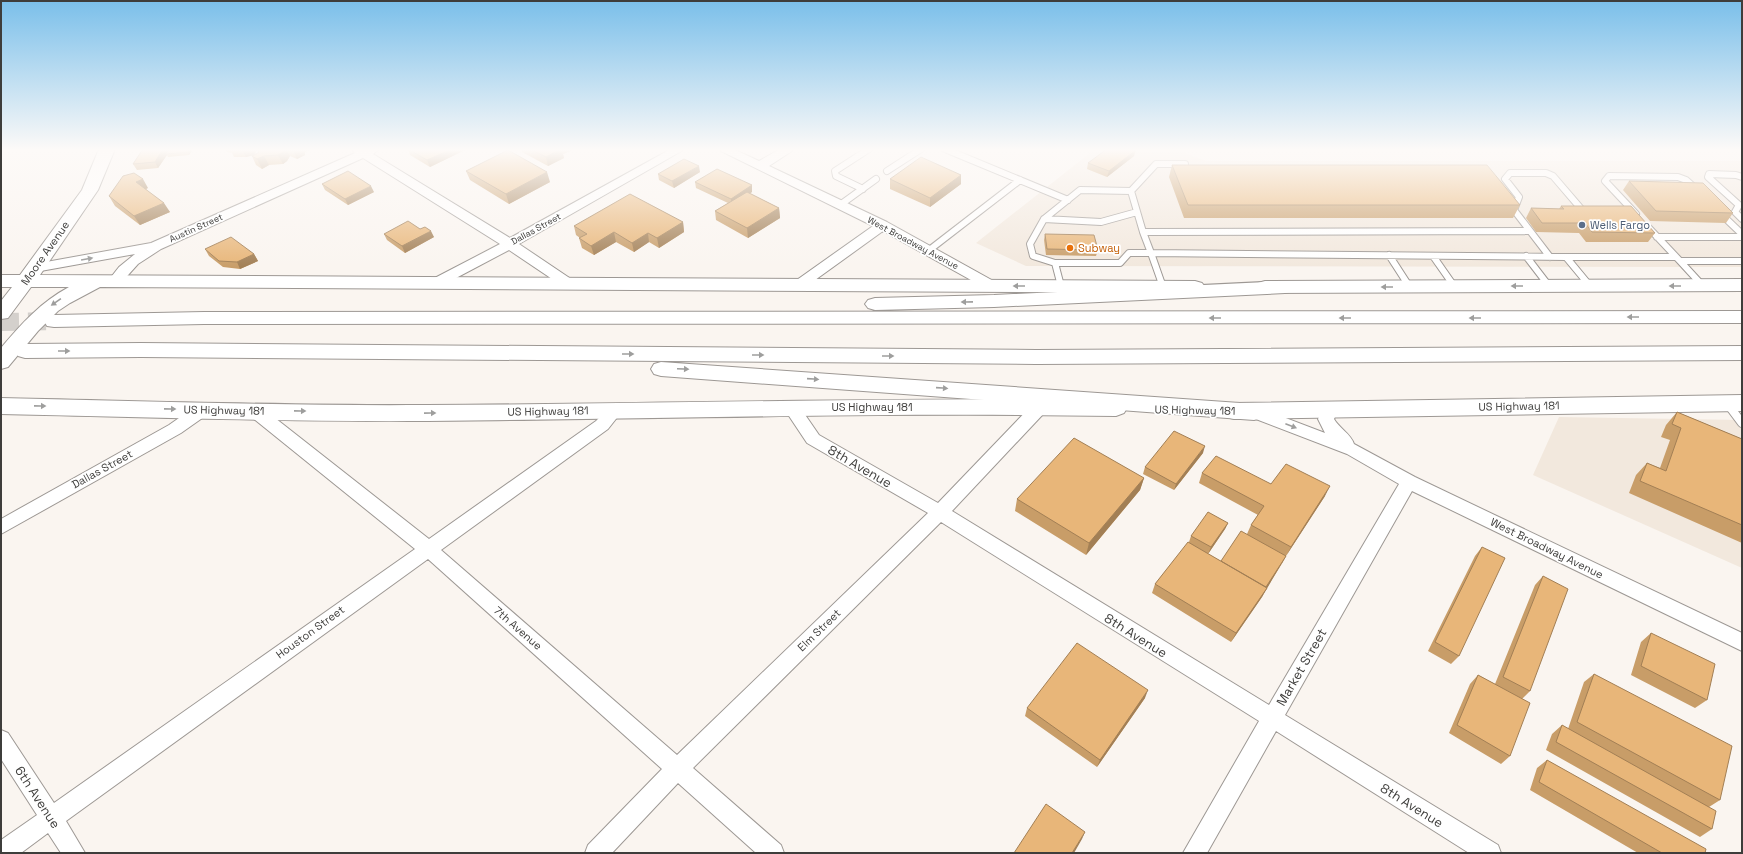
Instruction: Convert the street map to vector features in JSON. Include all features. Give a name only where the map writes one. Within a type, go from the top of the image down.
[{"type":"main road","name":"Moore Avenue","points":[[1,313],[31,274],[90,189]]},
{"type":"main road","points":[[1,281],[31,274],[110,281],[434,284],[566,282],[1163,287],[1742,285]]},
{"type":"main road","points":[[1,362],[52,304],[76,291],[110,281]]},
{"type":"main road","points":[[54,321],[994,301],[1285,287]]},
{"type":"main road","points":[[204,318],[1742,317]]},
{"type":"main road","points":[[25,351],[140,350],[1028,357],[1742,353]]},
{"type":"main road","points":[[140,350],[688,370],[1254,412]]},
{"type":"main road","name":"US Highway 181","points":[[2,405],[202,410],[425,413],[791,407],[1041,406],[1254,412],[1734,403]]},
{"type":"street","name":"Austin Street","points":[[110,281],[136,259],[156,246],[280,189]]},
{"type":"street","points":[[425,189],[566,282]]},
{"type":"street","name":"Dallas Street","points":[[434,284],[510,244],[608,189]]},
{"type":"street","name":"West Broadway Avenue","points":[[808,189],[882,225],[992,286]]},
{"type":"street","points":[[799,285],[882,225]]},
{"type":"street","points":[[31,274],[156,246]]},
{"type":"street","name":"Elm Street","points":[[596,853],[678,768],[940,512],[1041,406]]},
{"type":"street","name":"8th Avenue","points":[[791,407],[813,439],[940,512],[1271,719],[1490,853]]},
{"type":"street","name":"Dallas Street","points":[[1,526],[175,429],[202,410]]},
{"type":"street","name":"Houston Street","points":[[2,853],[427,548],[602,425],[615,410]]},
{"type":"street","name":"West Broadway Avenue","points":[[1330,410],[1326,418],[1331,429],[1353,450]]},
{"type":"street","name":"7th Avenue","points":[[256,411],[427,548],[773,853]]},
{"type":"street","name":"West Broadway Avenue","points":[[1254,412],[1353,450],[1409,482],[1742,642]]},
{"type":"street","name":"Market Street","points":[[1194,853],[1409,482]]},
{"type":"street","name":"6th Avenue","points":[[1,740],[74,853]]},
{"type":"lane","points":[[840,205],[863,189]]},
{"type":"lane","points":[[928,251],[1009,189]]},
{"type":"lane","points":[[1041,189],[1068,200]]},
{"type":"lane","points":[[1513,189],[1519,197],[1514,210],[1550,257]]},
{"type":"lane","points":[[1564,189],[1583,211]]},
{"type":"lane","points":[[1612,189],[1702,286]]},
{"type":"lane","points":[[1695,189],[1703,196]]},
{"type":"lane","points":[[1721,189],[1739,205],[1735,212],[1742,219]]},
{"type":"lane","points":[[1163,287],[1151,253],[1137,212],[1131,191],[1080,190],[1044,219],[1030,244],[1033,256],[1055,263],[1120,263],[1129,253],[1151,253],[1389,255],[1433,256],[1526,256],[1742,261]]},
{"type":"lane","points":[[1714,207],[1742,236]]},
{"type":"lane","points":[[1044,219],[1101,222],[1137,212]]},
{"type":"lane","points":[[1144,232],[1530,231]]},
{"type":"lane","points":[[1657,237],[1742,236]]},
{"type":"lane","points":[[1389,255],[1410,286]]},
{"type":"lane","points":[[1433,256],[1454,286]]},
{"type":"lane","points":[[1526,256],[1549,286]]},
{"type":"lane","points":[[1566,257],[1590,286]]},
{"type":"lane","points":[[1055,263],[1061,286]]},
{"type":"lane","points":[[1734,403],[1742,423]]},
{"type":"shaded area","points":[[1045,189],[1742,189],[1742,267],[1026,266],[976,243]]},
{"type":"shaded area","points":[[1559,417],[1742,420],[1742,568],[1533,475]]},
{"type":"building","points":[[114,189],[145,189],[164,203],[134,216],[109,196]]},
{"type":"building","points":[[329,189],[365,189],[345,199]]},
{"type":"building","points":[[497,189],[516,189],[506,194]]},
{"type":"building","points":[[710,189],[746,189],[731,199]]},
{"type":"building","points":[[911,189],[942,189],[930,198]]},
{"type":"building","points":[[1182,189],[1507,189],[1520,205],[1188,205]]},
{"type":"building","points":[[1636,189],[1709,189],[1733,213],[1656,211]]},
{"type":"building","points":[[747,192],[779,208],[747,228],[715,211]]},
{"type":"building","points":[[630,194],[683,222],[657,238],[648,233],[632,243],[614,232],[591,246],[579,238],[587,234],[574,226]]},
{"type":"building","points":[[1561,206],[1631,206],[1655,233],[1592,232],[1585,223],[1542,223],[1531,208],[1564,209]]},
{"type":"building","points":[[408,221],[420,229],[425,227],[431,231],[402,246],[384,234]]},
{"type":"building","points":[[1045,234],[1094,235],[1098,250],[1047,249]]},
{"type":"building","points":[[231,237],[254,254],[237,262],[219,261],[205,249]]},
{"type":"building","points":[[1677,412],[1742,439],[1742,525],[1640,481],[1647,463],[1666,471],[1681,428],[1672,424]]},
{"type":"building","points":[[1174,431],[1205,446],[1176,484],[1145,467]]},
{"type":"building","points":[[1074,438],[1144,478],[1089,543],[1017,499]]},
{"type":"building","points":[[1216,456],[1271,484],[1286,464],[1330,486],[1291,547],[1251,525],[1264,506],[1202,473]]},
{"type":"building","points":[[1208,512],[1228,523],[1211,547],[1191,536]]},
{"type":"building","points":[[1241,531],[1286,556],[1266,587],[1221,561]]},
{"type":"building","points":[[1188,542],[1267,588],[1236,633],[1155,584]]},
{"type":"building","points":[[1482,547],[1505,558],[1459,656],[1435,642]]},
{"type":"building","points":[[1543,576],[1568,589],[1530,691],[1503,677]]},
{"type":"building","points":[[1651,633],[1715,664],[1707,700],[1641,666]]},
{"type":"building","points":[[1077,643],[1148,690],[1100,760],[1027,708]]},
{"type":"building","points":[[1594,674],[1732,746],[1720,800],[1577,722]]},
{"type":"building","points":[[1478,675],[1530,703],[1510,756],[1457,725]]},
{"type":"building","points":[[1562,725],[1716,811],[1712,829],[1556,742]]},
{"type":"building","points":[[1547,760],[1706,849],[1705,853],[1662,853],[1539,782]]},
{"type":"building","points":[[1046,804],[1085,832],[1072,853],[1014,853]]},
{"type":"tunnel","points":[[1,322],[54,321]]},
{"type":"place","name":"Wells Fargo","points":[[1582,225]]},
{"type":"place","name":"Subway","points":[[1070,248]]}]
